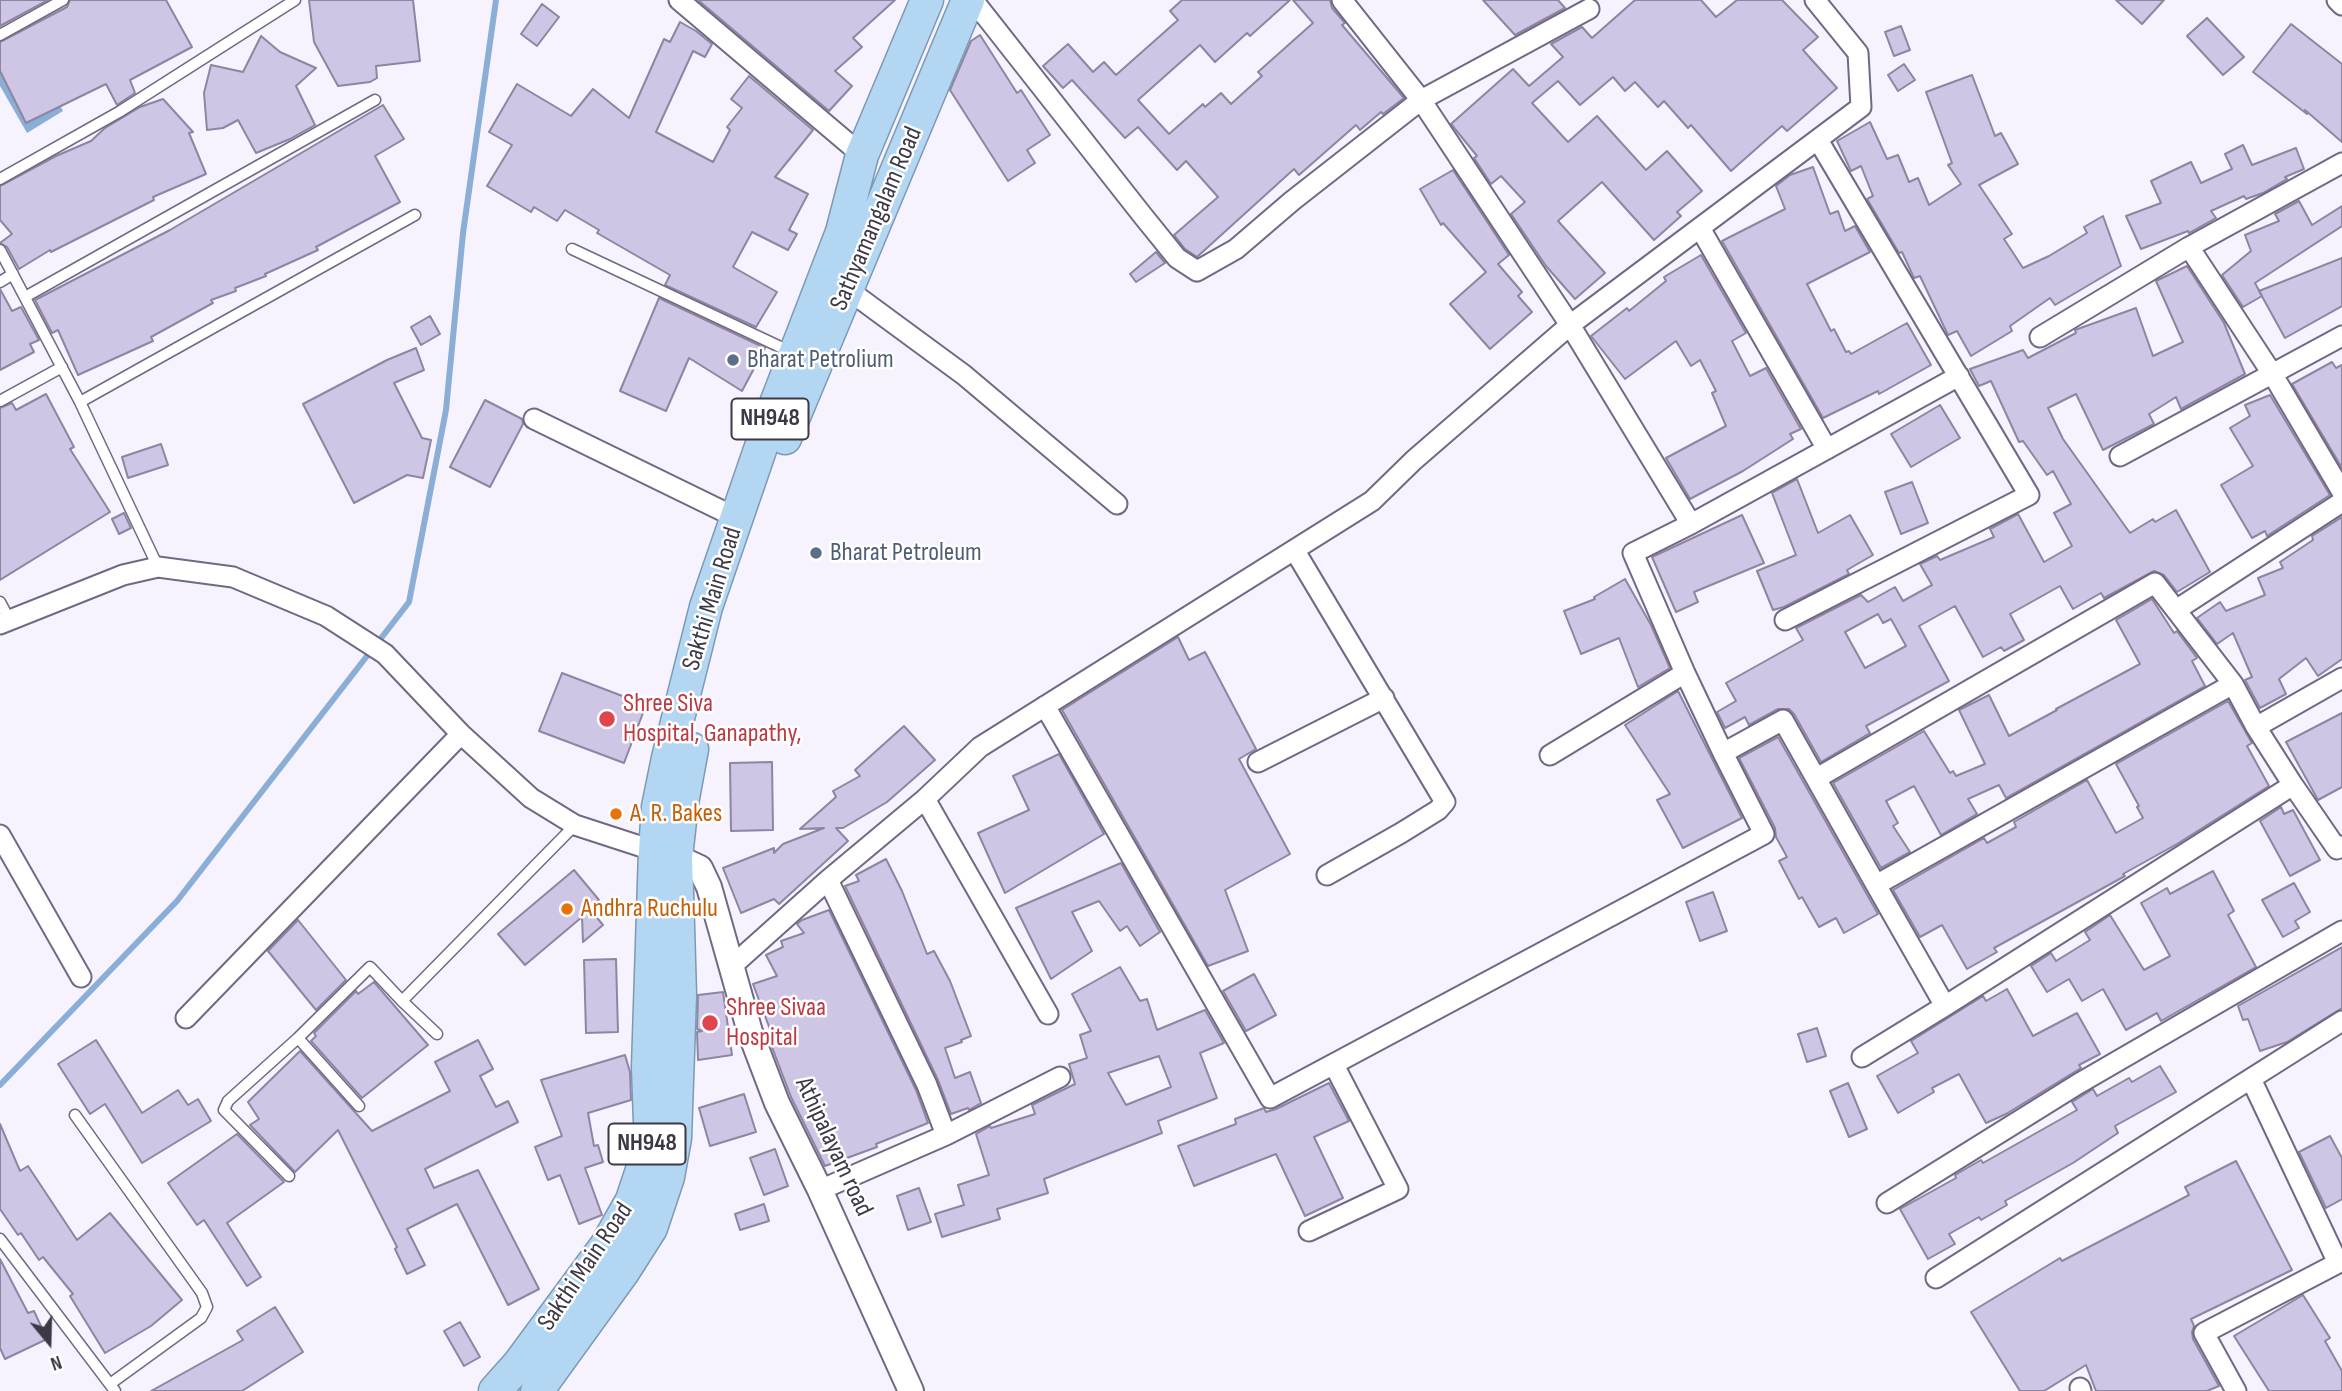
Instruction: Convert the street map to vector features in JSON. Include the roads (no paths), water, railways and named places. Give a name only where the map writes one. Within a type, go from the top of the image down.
[{"type":"highway","name":"Sakthi Main Road","points":[[495,1391],[519,1364],[606,1246],[632,1200],[644,1164],[650,1123],[648,1067],[666,854],[658,807],[674,733],[706,607],[775,406],[842,232],[862,155],[927,0]]},
{"type":"highway","name":"Sathyamangalam Road","points":[[537,1391],[651,1228],[668,1177],[674,1138],[680,995],[666,854],[724,619],[787,432],[970,0]]},
{"type":"street","points":[[679,0],[862,155]]},
{"type":"street","points":[[970,0],[1177,258],[1197,271],[1236,249],[1292,201],[1421,100],[1589,9]]},
{"type":"street","points":[[1342,0],[1421,100],[1570,325],[1690,524]]},
{"type":"street","points":[[732,966],[828,880],[925,799],[980,747],[1295,551],[1372,500],[1414,460],[1570,325],[1861,107],[1858,53],[1815,0]]},
{"type":"street","points":[[2337,0],[2342,5]]},
{"type":"street","points":[[1785,620],[2029,495],[1818,140]]},
{"type":"street","points":[[2040,337],[2189,247],[2342,163]]},
{"type":"street","points":[[1700,228],[1827,449]]},
{"type":"street","points":[[2189,247],[2273,374],[2342,492]]},
{"type":"street","points":[[847,289],[964,375],[1118,504]]},
{"type":"street","points":[[2120,456],[2342,336]]},
{"type":"street","points":[[1045,706],[1270,1098],[1764,834],[1685,673],[1633,553],[1959,376]]},
{"type":"street","points":[[534,419],[737,518]]},
{"type":"street","points":[[2176,610],[2342,502]]},
{"type":"street","points":[[1295,551],[1445,802],[1438,810],[1327,875]]},
{"type":"street","points":[[3,615],[123,575],[158,567],[233,577],[326,616],[385,654],[461,734],[531,798],[575,825],[666,854]]},
{"type":"street","points":[[1816,778],[2155,583],[2234,684],[2256,727],[2293,785],[2340,850]]},
{"type":"street","points":[[1550,755],[1685,673]]},
{"type":"street","points":[[2256,727],[2342,678]]},
{"type":"street","points":[[1876,886],[2234,684]]},
{"type":"street","points":[[1258,762],[1384,698]]},
{"type":"street","points":[[1723,753],[1783,720],[1945,1006]]},
{"type":"street","points":[[186,1018],[461,734]]},
{"type":"street","points":[[1862,1057],[2293,785]]},
{"type":"street","points":[[925,799],[1048,1014]]},
{"type":"street","points":[[0,835],[80,977]]},
{"type":"street","name":"Athipalayam road","points":[[666,854],[700,868],[709,887],[750,1032],[777,1103],[820,1190],[911,1391]]},
{"type":"street","points":[[828,880],[927,1085],[946,1135]]},
{"type":"street","points":[[1886,1203],[2078,1084],[2342,931]]},
{"type":"street","points":[[1936,1278],[2342,1021]]},
{"type":"street","points":[[1309,1231],[1398,1188],[1334,1065]]},
{"type":"street","points":[[820,1190],[946,1135],[1060,1077]]},
{"type":"street","points":[[2236,1391],[2204,1333],[2338,1263],[2251,1079]]},
{"type":"lane","points":[[0,35],[63,0]]},
{"type":"lane","points":[[0,179],[119,113],[283,3],[295,0]]},
{"type":"lane","points":[[25,298],[375,100]]},
{"type":"lane","points":[[80,402],[415,215]]},
{"type":"lane","points":[[572,249],[795,354]]},
{"type":"lane","points":[[0,250],[80,402],[158,567]]},
{"type":"lane","points":[[0,282],[13,274]]},
{"type":"lane","points":[[0,401],[62,367]]},
{"type":"lane","points":[[402,1001],[575,825]]},
{"type":"lane","points":[[289,1176],[224,1111],[228,1101],[298,1038],[370,967],[438,1034]]},
{"type":"lane","points":[[298,1038],[359,1106]]},
{"type":"lane","points":[[0,1239],[113,1388],[201,1318],[207,1307],[202,1293],[75,1115]]},
{"type":"water","points":[[30,46],[63,111],[27,133],[0,86],[0,63]]},
{"type":"waterway","points":[[382,637],[409,602],[446,410],[463,233],[496,0]]},
{"type":"waterway","points":[[0,1085],[177,901],[367,656]]},
{"type":"place","name":"Bharat Petrolium","points":[[733,360]]},
{"type":"place","name":"Bharat Petroleum","points":[[816,553]]},
{"type":"place","name":"Shree Siva Hospital, Ganapathy,","points":[[607,719]]},
{"type":"place","name":"A. R. Bakes","points":[[616,814]]},
{"type":"place","name":"Andhra Ruchulu","points":[[567,909]]},
{"type":"place","name":"Shree Sivaa Hospital","points":[[710,1023]]}]
